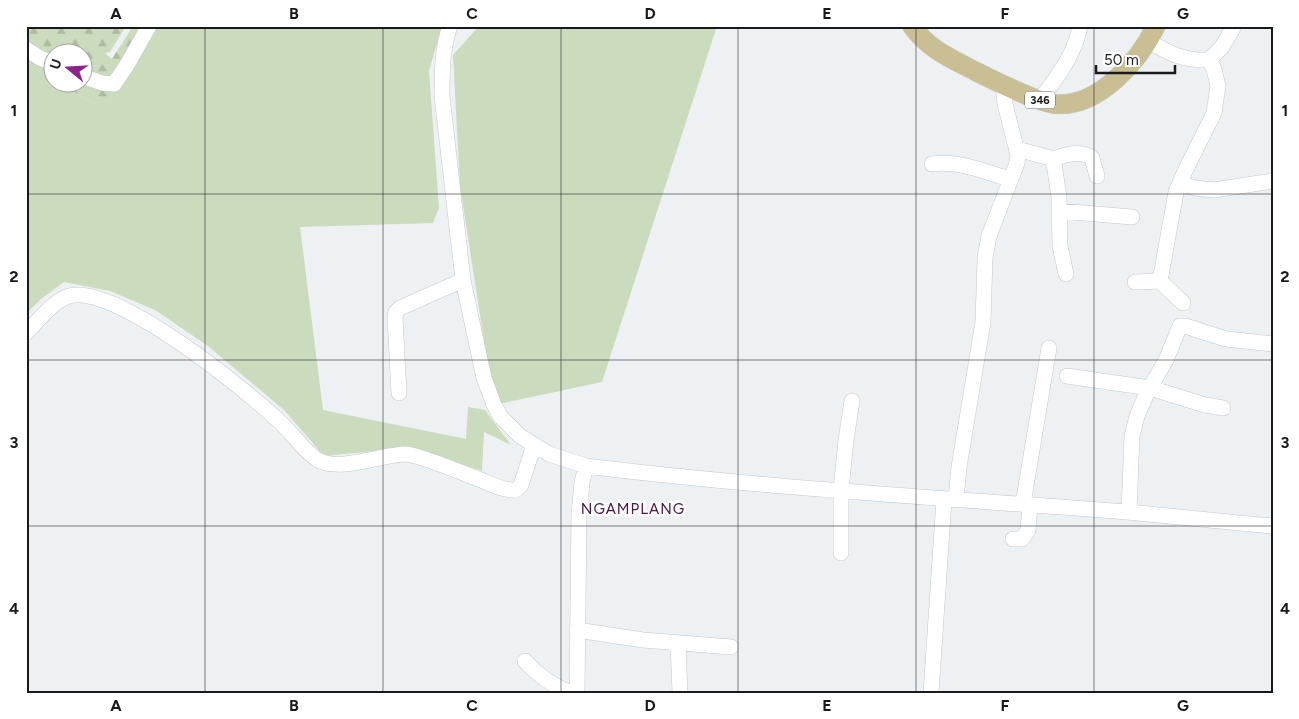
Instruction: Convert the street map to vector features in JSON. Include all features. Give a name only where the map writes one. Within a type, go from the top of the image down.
[{"type":"main road","name":"346","points":[[912,26],[921,38],[935,50],[1040,100],[1057,104],[1084,100],[1114,81],[1128,68],[1152,34]]},
{"type":"street","points":[[92,80],[102,84],[114,84],[149,26]]},
{"type":"street","points":[[450,26],[442,66],[442,96],[463,280],[484,378],[494,405],[501,417],[520,436],[557,458],[586,466],[686,478],[1129,512],[1273,526]]},
{"type":"street","points":[[1040,100],[1070,57],[1080,26]]},
{"type":"street","points":[[1152,34],[1164,51],[1194,61],[1209,60],[1222,47],[1234,26]]},
{"type":"street","points":[[26,49],[42,59]]},
{"type":"street","points":[[1160,281],[1176,192],[1214,113],[1218,86],[1214,69],[1209,60]]},
{"type":"street","points":[[931,693],[950,499],[959,467],[983,322],[988,243],[995,217],[1017,163],[1018,156],[1005,104],[1004,84]]},
{"type":"street","points":[[1016,149],[1052,160],[1069,155],[1086,154],[1092,158],[1097,176]]},
{"type":"street","points":[[1052,160],[1056,172],[1060,211],[1058,220],[1060,246],[1066,274]]},
{"type":"street","points":[[932,164],[952,163],[1010,179]]},
{"type":"street","points":[[1180,184],[1214,190],[1273,181]]},
{"type":"street","points":[[1060,211],[1132,217]]},
{"type":"street","points":[[400,393],[396,312],[400,308],[463,280]]},
{"type":"street","points":[[1135,282],[1160,281],[1182,304]]},
{"type":"street","points":[[26,332],[55,304],[70,296],[79,294],[112,304],[156,327],[183,344],[280,421],[317,459],[329,464],[350,463],[405,454],[444,465],[497,486],[513,490],[518,489],[521,485],[534,444]]},
{"type":"street","points":[[1129,512],[1132,436],[1137,416],[1182,325],[1226,339],[1273,344]]},
{"type":"street","points":[[1013,539],[1022,539],[1026,533],[1026,504],[1049,348]]},
{"type":"street","points":[[1067,376],[1150,388],[1205,405],[1223,408]]},
{"type":"street","points":[[842,553],[840,490],[852,402]]},
{"type":"street","points":[[576,693],[579,514],[582,482],[586,466]]},
{"type":"street","points":[[577,630],[678,644],[731,647]]},
{"type":"street","points":[[678,644],[680,693]]},
{"type":"street","points":[[525,661],[546,680],[570,693]]},
{"type":"green space","points":[[26,26],[126,26],[110,52],[105,53],[112,59],[133,26],[150,26],[109,100],[96,105],[74,92],[92,92],[92,42],[42,42],[42,73],[26,63]]},
{"type":"green space","points":[[150,26],[442,26],[429,71],[439,208],[433,223],[300,227],[323,410],[466,439],[468,407],[485,410],[511,445],[484,432],[482,471],[423,451],[406,448],[324,456],[284,410],[208,346],[155,310],[110,291],[64,282],[41,299],[26,314],[26,63],[42,73],[42,92],[74,92],[96,105]]},
{"type":"green space","points":[[479,26],[717,26],[602,382],[494,405],[460,186],[453,55]]},
{"type":"district","name":"NGAMPLANG","points":[[633,509]]}]
